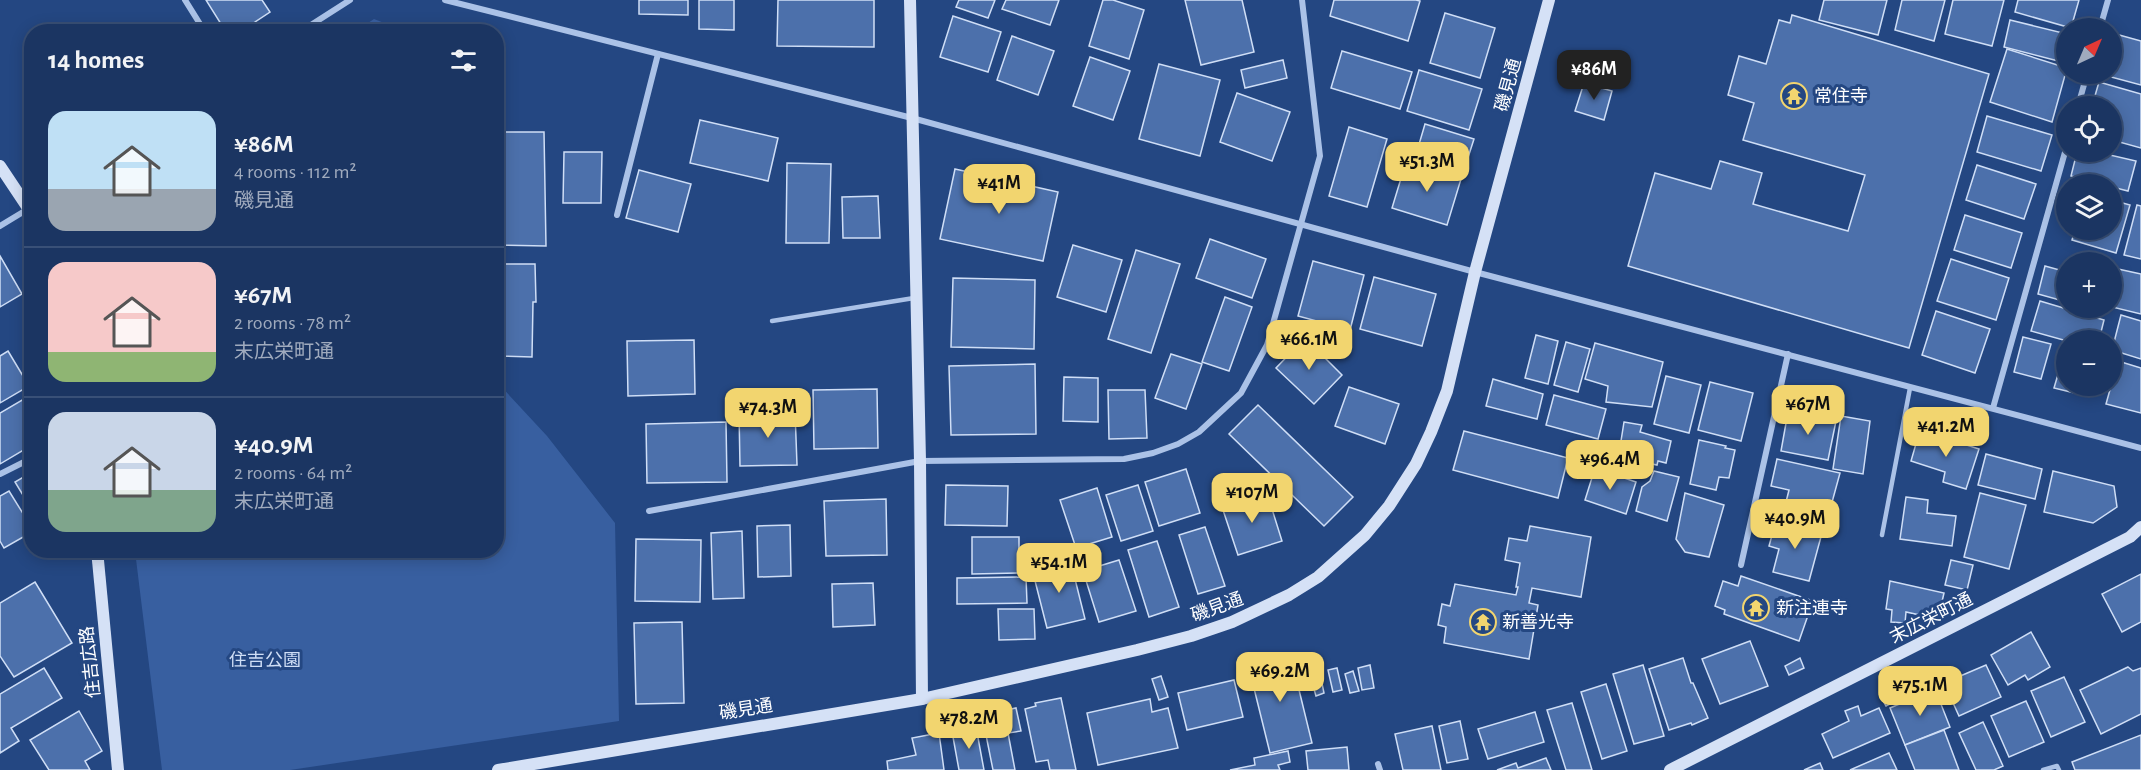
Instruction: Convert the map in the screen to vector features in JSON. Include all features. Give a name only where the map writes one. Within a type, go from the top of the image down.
[{"type":"street","points":[[185,0],[200,24]]},
{"type":"street","points":[[312,24],[350,0]]},
{"type":"street","points":[[445,0],[912,118],[1475,272],[2141,448]]},
{"type":"street","points":[[910,0],[920,461],[922,699]]},
{"type":"street","points":[[648,511],[920,461],[1124,459],[1154,453],[1178,444],[1199,432],[1241,393],[1267,345],[1320,156],[1302,0]]},
{"type":"street","name":"磯見通","points":[[498,770],[922,699],[1191,636],[1261,610],[1318,577],[1365,535],[1389,506],[1416,464],[1431,432],[1447,391],[1475,272],[1550,0]]},
{"type":"street","points":[[2103,18],[2108,0]]},
{"type":"street","points":[[617,215],[658,54]]},
{"type":"street","points":[[1993,408],[2062,162]]},
{"type":"street","points":[[0,166],[24,201]]},
{"type":"street","points":[[0,226],[24,213]]},
{"type":"street","points":[[1741,565],[1788,354]]},
{"type":"street","points":[[0,474],[24,462]]},
{"type":"street","name":"末広栄町通","points":[[1670,770],[2130,537],[2141,527]]},
{"type":"street","name":"住吉広路","points":[[98,558],[118,770]]},
{"type":"lane","points":[[772,321],[917,297]]},
{"type":"lane","points":[[1882,535],[1910,388]]},
{"type":"lane","points":[[2043,770],[2057,766],[2059,770]]},
{"type":"green space","points":[[374,19],[387,24],[366,24]]},
{"type":"green space","name":"住吉公園","points":[[504,390],[547,436],[615,523],[619,721],[290,770],[162,770],[136,558],[504,558]]},
{"type":"building","points":[[206,0],[262,0],[270,12],[252,24],[221,24]]},
{"type":"building","points":[[639,0],[688,0],[688,15],[639,14]]},
{"type":"building","points":[[699,0],[734,0],[734,30],[699,29]]},
{"type":"building","points":[[778,0],[874,0],[874,47],[777,46]]},
{"type":"building","points":[[959,0],[995,0],[988,18],[956,7]]},
{"type":"building","points":[[1006,0],[1059,0],[1050,25],[1002,9]]},
{"type":"building","points":[[1103,0],[1113,0],[1144,10],[1129,59],[1089,46]]},
{"type":"building","points":[[1185,0],[1242,0],[1254,52],[1201,65]]},
{"type":"building","points":[[1334,0],[1420,1],[1408,41],[1330,16]]},
{"type":"building","points":[[1824,0],[1887,0],[1878,35],[1819,20]]},
{"type":"building","points":[[1902,0],[1945,0],[1934,41],[1895,30]]},
{"type":"building","points":[[1953,0],[2004,0],[1992,46],[1945,34]]},
{"type":"building","points":[[2018,0],[2079,0],[2074,18],[2056,18],[2056,24],[2015,12]]},
{"type":"building","points":[[1445,13],[1495,28],[1480,78],[1430,63]]},
{"type":"building","points":[[1792,15],[1989,74],[1909,348],[1628,266],[1655,173],[1711,189],[1720,161],[1762,173],[1753,204],[1848,231],[1865,175],[1743,140],[1754,103],[1728,95],[1739,56],[1766,64],[1779,20],[1790,23]]},
{"type":"building","points":[[953,16],[1001,32],[988,72],[940,57]]},
{"type":"building","points":[[2010,20],[2056,31],[2056,60],[2004,47]]},
{"type":"building","points":[[1012,36],[1054,51],[1038,95],[997,80]]},
{"type":"building","points":[[2122,36],[2141,41],[2141,85],[2122,80]]},
{"type":"building","points":[[2007,49],[2056,65],[2056,84],[2063,84],[2059,96],[2056,96],[2052,122],[1990,102]]},
{"type":"building","points":[[1342,51],[1412,72],[1400,109],[1331,88]]},
{"type":"building","points":[[1090,57],[1130,71],[1113,120],[1073,106]]},
{"type":"building","points":[[1283,60],[1287,78],[1245,88],[1241,70]]},
{"type":"building","points":[[1159,64],[1220,80],[1200,156],[1139,139]]},
{"type":"building","points":[[1419,70],[1482,89],[1469,130],[1407,111]]},
{"type":"building","points":[[1584,83],[1612,91],[1604,120],[1575,111]]},
{"type":"building","points":[[2098,84],[2141,94],[2141,148],[2122,143],[2122,96],[2095,96]]},
{"type":"building","points":[[1237,93],[1290,112],[1272,161],[1220,142]]},
{"type":"building","points":[[1987,116],[2052,135],[2041,171],[1977,152]]},
{"type":"building","points":[[700,120],[778,138],[768,181],[690,163]]},
{"type":"building","points":[[1425,124],[1474,139],[1463,173],[1415,158]]},
{"type":"building","points":[[1349,127],[1387,139],[1367,207],[1329,196]]},
{"type":"building","points":[[504,132],[544,132],[546,246],[504,245]]},
{"type":"building","points":[[564,152],[602,152],[601,203],[563,203]]},
{"type":"building","points":[[2122,158],[2136,161],[2128,191],[2122,190],[2122,174],[2072,174],[2074,162],[2122,162]]},
{"type":"building","points":[[1406,162],[1461,179],[1447,225],[1392,208]]},
{"type":"building","points":[[787,163],[831,164],[829,243],[786,243]]},
{"type":"building","points":[[1977,165],[2036,184],[2024,219],[1966,200]]},
{"type":"building","points":[[955,169],[1058,192],[1043,261],[940,239]]},
{"type":"building","points":[[639,170],[691,184],[678,232],[626,218]]},
{"type":"building","points":[[878,196],[880,238],[843,238],[842,197]]},
{"type":"building","points":[[2122,203],[2130,205],[2122,232]]},
{"type":"building","points":[[2137,205],[2141,206],[2141,259],[2124,255]]},
{"type":"building","points":[[1965,215],[2022,233],[2011,268],[1954,250]]},
{"type":"building","points":[[1210,239],[1266,259],[1252,298],[1196,278]]},
{"type":"building","points":[[2072,240],[2120,240],[2116,252]]},
{"type":"building","points":[[1073,245],[1122,260],[1106,312],[1057,297]]},
{"type":"building","points":[[1136,250],[1180,264],[1151,353],[1108,339]]},
{"type":"building","points":[[0,256],[22,294],[0,307]]},
{"type":"building","points":[[1951,259],[2009,278],[1996,320],[1937,301]]},
{"type":"building","points":[[1313,261],[1364,275],[1350,330],[1298,316]]},
{"type":"building","points":[[504,264],[535,264],[536,302],[533,302],[532,357],[504,356]]},
{"type":"building","points":[[2045,266],[2056,269],[2056,299],[2038,294]]},
{"type":"building","points":[[2122,270],[2141,274],[2141,314],[2122,309]]},
{"type":"building","points":[[1374,277],[1436,294],[1422,346],[1360,329]]},
{"type":"building","points":[[953,278],[1035,280],[1034,349],[951,347]]},
{"type":"building","points":[[1225,297],[1252,307],[1229,371],[1202,362]]},
{"type":"building","points":[[2040,301],[2056,306],[2056,318],[2104,320],[2102,330],[2056,330],[2056,338],[2031,331]]},
{"type":"building","points":[[1936,311],[1990,329],[1975,373],[1922,355]]},
{"type":"building","points":[[2122,315],[2141,321],[2141,359],[2122,353],[2122,330],[2117,330]]},
{"type":"building","points":[[1536,335],[1558,341],[1548,384],[1525,378]]},
{"type":"building","points":[[2023,337],[2051,344],[2041,379],[2014,372]]},
{"type":"building","points":[[1305,338],[1342,375],[1314,404],[1276,368]]},
{"type":"building","points":[[694,340],[695,394],[628,396],[627,341]]},
{"type":"building","points":[[1566,342],[1590,349],[1578,392],[1554,385]]},
{"type":"building","points":[[1595,343],[1663,362],[1652,407],[1606,402],[1608,386],[1585,379]]},
{"type":"building","points":[[8,351],[24,378],[24,389],[0,403],[0,356]]},
{"type":"building","points":[[1171,354],[1202,364],[1186,409],[1155,398]]},
{"type":"building","points":[[2122,362],[2141,368],[2141,413],[2106,404],[2108,396],[2122,396]]},
{"type":"building","points":[[1035,364],[1036,434],[951,435],[949,366]]},
{"type":"building","points":[[1666,376],[1701,385],[1689,433],[1654,424]]},
{"type":"building","points":[[1064,377],[1098,378],[1098,422],[1063,421]]},
{"type":"building","points":[[1493,379],[1543,394],[1537,419],[1486,406]]},
{"type":"building","points":[[1710,382],[1753,393],[1741,441],[1698,430]]},
{"type":"building","points":[[1349,387],[1399,404],[1385,444],[1335,426]]},
{"type":"building","points":[[877,389],[878,448],[814,449],[813,390]]},
{"type":"building","points":[[1108,390],[1145,390],[1147,438],[1109,439]]},
{"type":"building","points":[[1554,395],[1606,409],[1598,439],[1546,425]]},
{"type":"building","points":[[24,399],[24,450],[0,464],[0,413]]},
{"type":"building","points":[[1258,405],[1353,497],[1324,526],[1229,434]]},
{"type":"building","points":[[795,411],[797,465],[740,466],[739,412]]},
{"type":"building","points":[[1788,412],[1836,421],[1828,460],[1781,451]]},
{"type":"building","points":[[1841,416],[1870,421],[1863,474],[1833,469]]},
{"type":"building","points":[[726,422],[727,482],[647,483],[646,424]]},
{"type":"building","points":[[1624,422],[1642,425],[1640,432],[1671,441],[1666,463],[1658,461],[1657,465],[1638,461],[1641,446],[1621,441]]},
{"type":"building","points":[[1920,430],[1979,449],[1966,489],[1943,482],[1945,472],[1911,461]]},
{"type":"building","points":[[1464,431],[1568,458],[1558,498],[1453,470]]},
{"type":"building","points":[[1699,440],[1735,450],[1729,478],[1719,477],[1716,490],[1690,484]]},
{"type":"building","points":[[1986,454],[2042,469],[2035,499],[1978,485]]},
{"type":"building","points":[[1777,459],[1840,473],[1825,528],[1782,518],[1789,490],[1771,486]]},
{"type":"building","points":[[1595,468],[1636,482],[1626,514],[1585,500]]},
{"type":"building","points":[[1186,469],[1200,513],[1159,526],[1145,482]]},
{"type":"building","points":[[1654,471],[1679,477],[1667,521],[1636,511],[1642,487],[1650,481]]},
{"type":"building","points":[[2053,471],[2114,486],[2117,507],[2093,523],[2044,512]]},
{"type":"building","points":[[24,477],[24,497],[15,482]]},
{"type":"building","points":[[946,485],[1008,486],[1007,526],[945,525]]},
{"type":"building","points":[[1138,485],[1153,531],[1121,541],[1106,495]]},
{"type":"building","points":[[1097,488],[1112,537],[1076,548],[1060,500]]},
{"type":"building","points":[[9,491],[24,515],[24,537],[4,548],[0,541],[0,496]]},
{"type":"building","points":[[1267,493],[1282,541],[1238,555],[1222,507]]},
{"type":"building","points":[[1685,493],[1724,505],[1709,557],[1685,552],[1676,539]]},
{"type":"building","points":[[1980,493],[2026,505],[2009,569],[1964,557]]},
{"type":"building","points":[[1906,497],[1928,500],[1927,513],[1956,516],[1952,546],[1900,539]]},
{"type":"building","points":[[886,499],[887,555],[826,556],[824,501]]},
{"type":"building","points":[[1776,521],[1822,533],[1809,581],[1773,572],[1779,549],[1769,546]]},
{"type":"building","points":[[790,525],[791,576],[758,577],[757,526]]},
{"type":"building","points":[[1530,526],[1591,537],[1581,597],[1532,588],[1529,603],[1538,605],[1529,659],[1444,643],[1446,627],[1438,625],[1442,604],[1450,606],[1455,584],[1516,595],[1520,563],[1505,560],[1509,538],[1527,541]]},
{"type":"building","points":[[1205,527],[1225,586],[1198,594],[1179,535]]},
{"type":"building","points":[[742,531],[744,598],[713,599],[711,533]]},
{"type":"building","points":[[972,537],[1019,537],[1019,573],[972,574]]},
{"type":"building","points":[[636,539],[701,540],[700,602],[635,601]]},
{"type":"building","points":[[1157,541],[1179,607],[1149,617],[1128,550]]},
{"type":"building","points":[[1070,559],[1085,619],[1047,628],[1032,569]]},
{"type":"building","points":[[1119,560],[1136,611],[1099,622],[1083,571]]},
{"type":"building","points":[[1951,560],[1973,565],[1967,590],[1945,585]]},
{"type":"building","points":[[2141,574],[2141,622],[2122,632],[2102,594]]},
{"type":"building","points":[[1741,576],[1813,601],[1799,641],[1724,614],[1725,610],[1715,606],[1723,581],[1738,586]]},
{"type":"building","points":[[1026,577],[1027,603],[957,604],[957,578]]},
{"type":"building","points":[[1890,581],[1944,593],[1938,619],[1906,612],[1905,623],[1891,622],[1892,610],[1886,609]]},
{"type":"building","points":[[35,582],[72,643],[14,677],[0,656],[0,603]]},
{"type":"building","points":[[873,583],[875,625],[833,627],[832,584]]},
{"type":"building","points":[[998,609],[1034,609],[1035,639],[999,640]]},
{"type":"building","points":[[682,622],[684,703],[636,704],[634,623]]},
{"type":"building","points":[[2031,632],[2050,667],[2028,680],[2025,675],[2008,685],[1991,655]]},
{"type":"building","points":[[1750,641],[1768,686],[1720,704],[1702,659]]},
{"type":"building","points":[[1290,653],[1312,743],[1270,753],[1248,664]]},
{"type":"building","points":[[1683,658],[1691,683],[1708,718],[1692,725],[1691,723],[1669,730],[1649,669]]},
{"type":"building","points":[[1800,658],[1804,668],[1789,675],[1785,666]]},
{"type":"building","points":[[1370,665],[1374,688],[1362,690],[1358,668]]},
{"type":"building","points":[[1643,665],[1664,736],[1634,744],[1613,674]]},
{"type":"building","points":[[1986,665],[2001,697],[1959,716],[1944,683]]},
{"type":"building","points":[[2128,667],[2133,671],[2141,668],[2141,714],[2101,734],[2080,690]]},
{"type":"building","points":[[44,668],[62,698],[11,728],[19,741],[0,753],[0,694]]},
{"type":"building","points":[[1337,668],[1342,690],[1333,692],[1328,670]]},
{"type":"building","points":[[1319,669],[1324,693],[1316,696],[1309,672]]},
{"type":"building","points":[[1353,671],[1359,691],[1350,693],[1345,674]]},
{"type":"building","points":[[1906,674],[1913,681],[1905,690],[1898,682]]},
{"type":"building","points":[[1161,676],[1168,697],[1159,700],[1152,679]]},
{"type":"building","points":[[2064,677],[2085,722],[2051,737],[2031,691]]},
{"type":"building","points":[[1234,680],[1243,717],[1187,730],[1178,693]]},
{"type":"building","points":[[1606,684],[1627,751],[1602,759],[1581,692]]},
{"type":"building","points":[[1895,689],[1900,699],[1886,706],[1881,697]]},
{"type":"building","points":[[1935,689],[1950,727],[1905,745],[1890,708]]},
{"type":"building","points":[[1061,698],[1076,770],[1050,770],[1048,760],[1036,762],[1025,709],[1036,706],[1035,703]]},
{"type":"building","points":[[1150,699],[1152,712],[1168,708],[1178,748],[1098,765],[1087,713]]},
{"type":"building","points":[[2026,701],[2044,742],[2009,757],[1991,716]]},
{"type":"building","points":[[1572,703],[1592,770],[1566,770],[1547,710]]},
{"type":"building","points":[[1858,706],[1861,716],[1879,708],[1890,733],[1833,758],[1822,734],[1849,721],[1845,711]]},
{"type":"building","points":[[1016,708],[1021,731],[1008,733],[1015,770],[993,770],[982,715]]},
{"type":"building","points":[[79,711],[102,751],[85,761],[90,770],[49,770],[30,740]]},
{"type":"building","points":[[1535,712],[1544,742],[1488,759],[1478,729]]},
{"type":"building","points":[[1460,721],[1468,759],[1447,763],[1439,726]]},
{"type":"building","points":[[1983,722],[2003,766],[1994,770],[1976,770],[1959,733]]},
{"type":"building","points":[[1432,726],[1441,770],[1403,770],[1395,734]]},
{"type":"building","points":[[976,727],[984,770],[959,770],[953,737],[962,735],[962,729]]},
{"type":"building","points":[[1944,730],[1959,770],[1915,770],[1905,745]]},
{"type":"building","points":[[939,733],[944,770],[888,770],[887,761],[916,755],[912,738]]},
{"type":"building","points":[[2141,735],[2141,770],[2075,770],[2072,762]]},
{"type":"building","points":[[1347,747],[1349,770],[1308,770],[1306,751]]},
{"type":"building","points":[[1288,751],[1290,762],[1278,765],[1280,770],[1230,770],[1255,765],[1254,758]]},
{"type":"building","points":[[1889,753],[1897,770],[1850,770]]},
{"type":"building","points":[[1546,758],[1551,770],[1497,770],[1516,763],[1518,768]]},
{"type":"building","points":[[1820,763],[1823,770],[1804,770]]},
{"type":"place","name":"常住寺","points":[[1794,96]]},
{"type":"place","name":"新注連寺","points":[[1756,608]]},
{"type":"place","name":"新善光寺","points":[[1483,622]]}]
